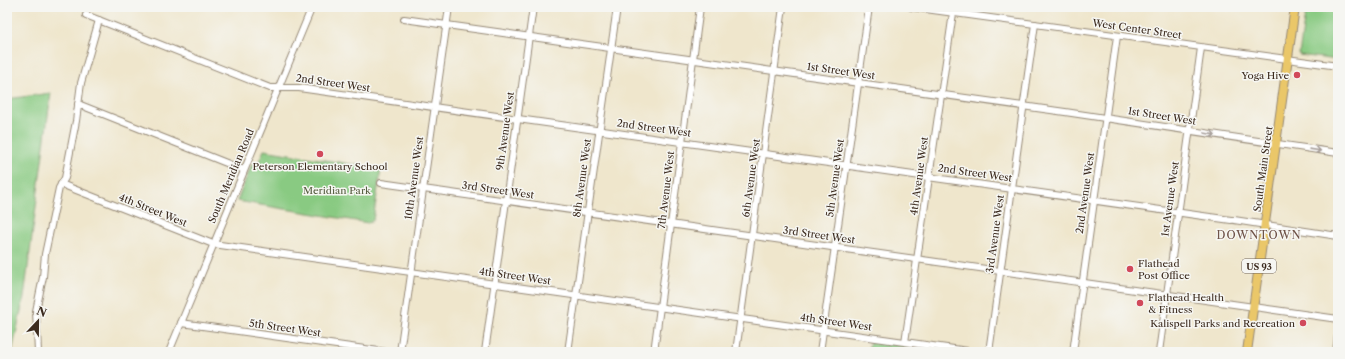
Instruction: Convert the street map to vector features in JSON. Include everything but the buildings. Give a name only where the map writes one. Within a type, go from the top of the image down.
[{"type":"main road","name":"US 93","points":[[1288,59],[1295,7]]},
{"type":"main road","name":"South Main Street","points":[[1247,352],[1288,59]]},
{"type":"street","name":"South Meridian Road","points":[[168,352],[312,7]]},
{"type":"street","name":"10th Avenue West","points":[[400,352],[449,7]]},
{"type":"street","name":"9th Avenue West","points":[[485,352],[533,7]]},
{"type":"street","name":"8th Avenue West","points":[[568,352],[617,7]]},
{"type":"street","name":"7th Avenue West","points":[[654,352],[700,7]]},
{"type":"street","name":"6th Avenue West","points":[[736,352],[783,7]]},
{"type":"street","name":"5th Avenue West","points":[[820,352],[869,7]]},
{"type":"street","name":"West Center Street","points":[[911,7],[1338,66]]},
{"type":"street","name":"4th Avenue West","points":[[905,342],[953,12]]},
{"type":"street","name":"2nd Street West","points":[[86,15],[270,88],[299,88],[517,120],[599,130],[1012,188],[1338,236]]},
{"type":"street","name":"1st Street West","points":[[404,18],[1024,106],[1338,153]]},
{"type":"street","points":[[38,352],[36,311],[43,276],[45,254],[61,184],[65,178],[81,84],[98,20]]},
{"type":"street","name":"3rd Avenue West","points":[[989,352],[1035,24]]},
{"type":"street","name":"2nd Avenue West","points":[[1073,352],[1117,36]]},
{"type":"street","name":"1st Avenue West","points":[[1159,352],[1201,48]]},
{"type":"street","points":[[78,104],[244,170]]},
{"type":"street","name":"3rd Street West","points":[[381,183],[1338,319]]},
{"type":"street","name":"4th Street West","points":[[61,184],[213,244],[976,352]]},
{"type":"street","name":"5th Street West","points":[[181,323],[386,352]]},
{"type":"street","points":[[1336,352],[1338,335]]},
{"type":"green space","points":[[1306,7],[1338,7],[1338,60],[1299,55]]},
{"type":"green space","points":[[51,93],[24,297],[12,352],[7,352],[7,99]]},
{"type":"green space","name":"Meridian Park","points":[[264,150],[381,169],[373,220],[368,223],[237,201],[252,164],[258,163]]},
{"type":"green space","points":[[870,341],[911,347],[910,352],[868,352]]},
{"type":"place","name":"Yoga Hive","points":[[1297,75]]},
{"type":"place","name":"Peterson Elementary School","points":[[320,154]]},
{"type":"place","name":"Flathead Post Office","points":[[1130,269]]},
{"type":"place","name":"Flathead Health & Fitness","points":[[1140,303]]},
{"type":"place","name":"Kalispell Parks and Recreation","points":[[1303,323]]},
{"type":"district","name":"DOWNTOWN","points":[[1259,235]]}]
